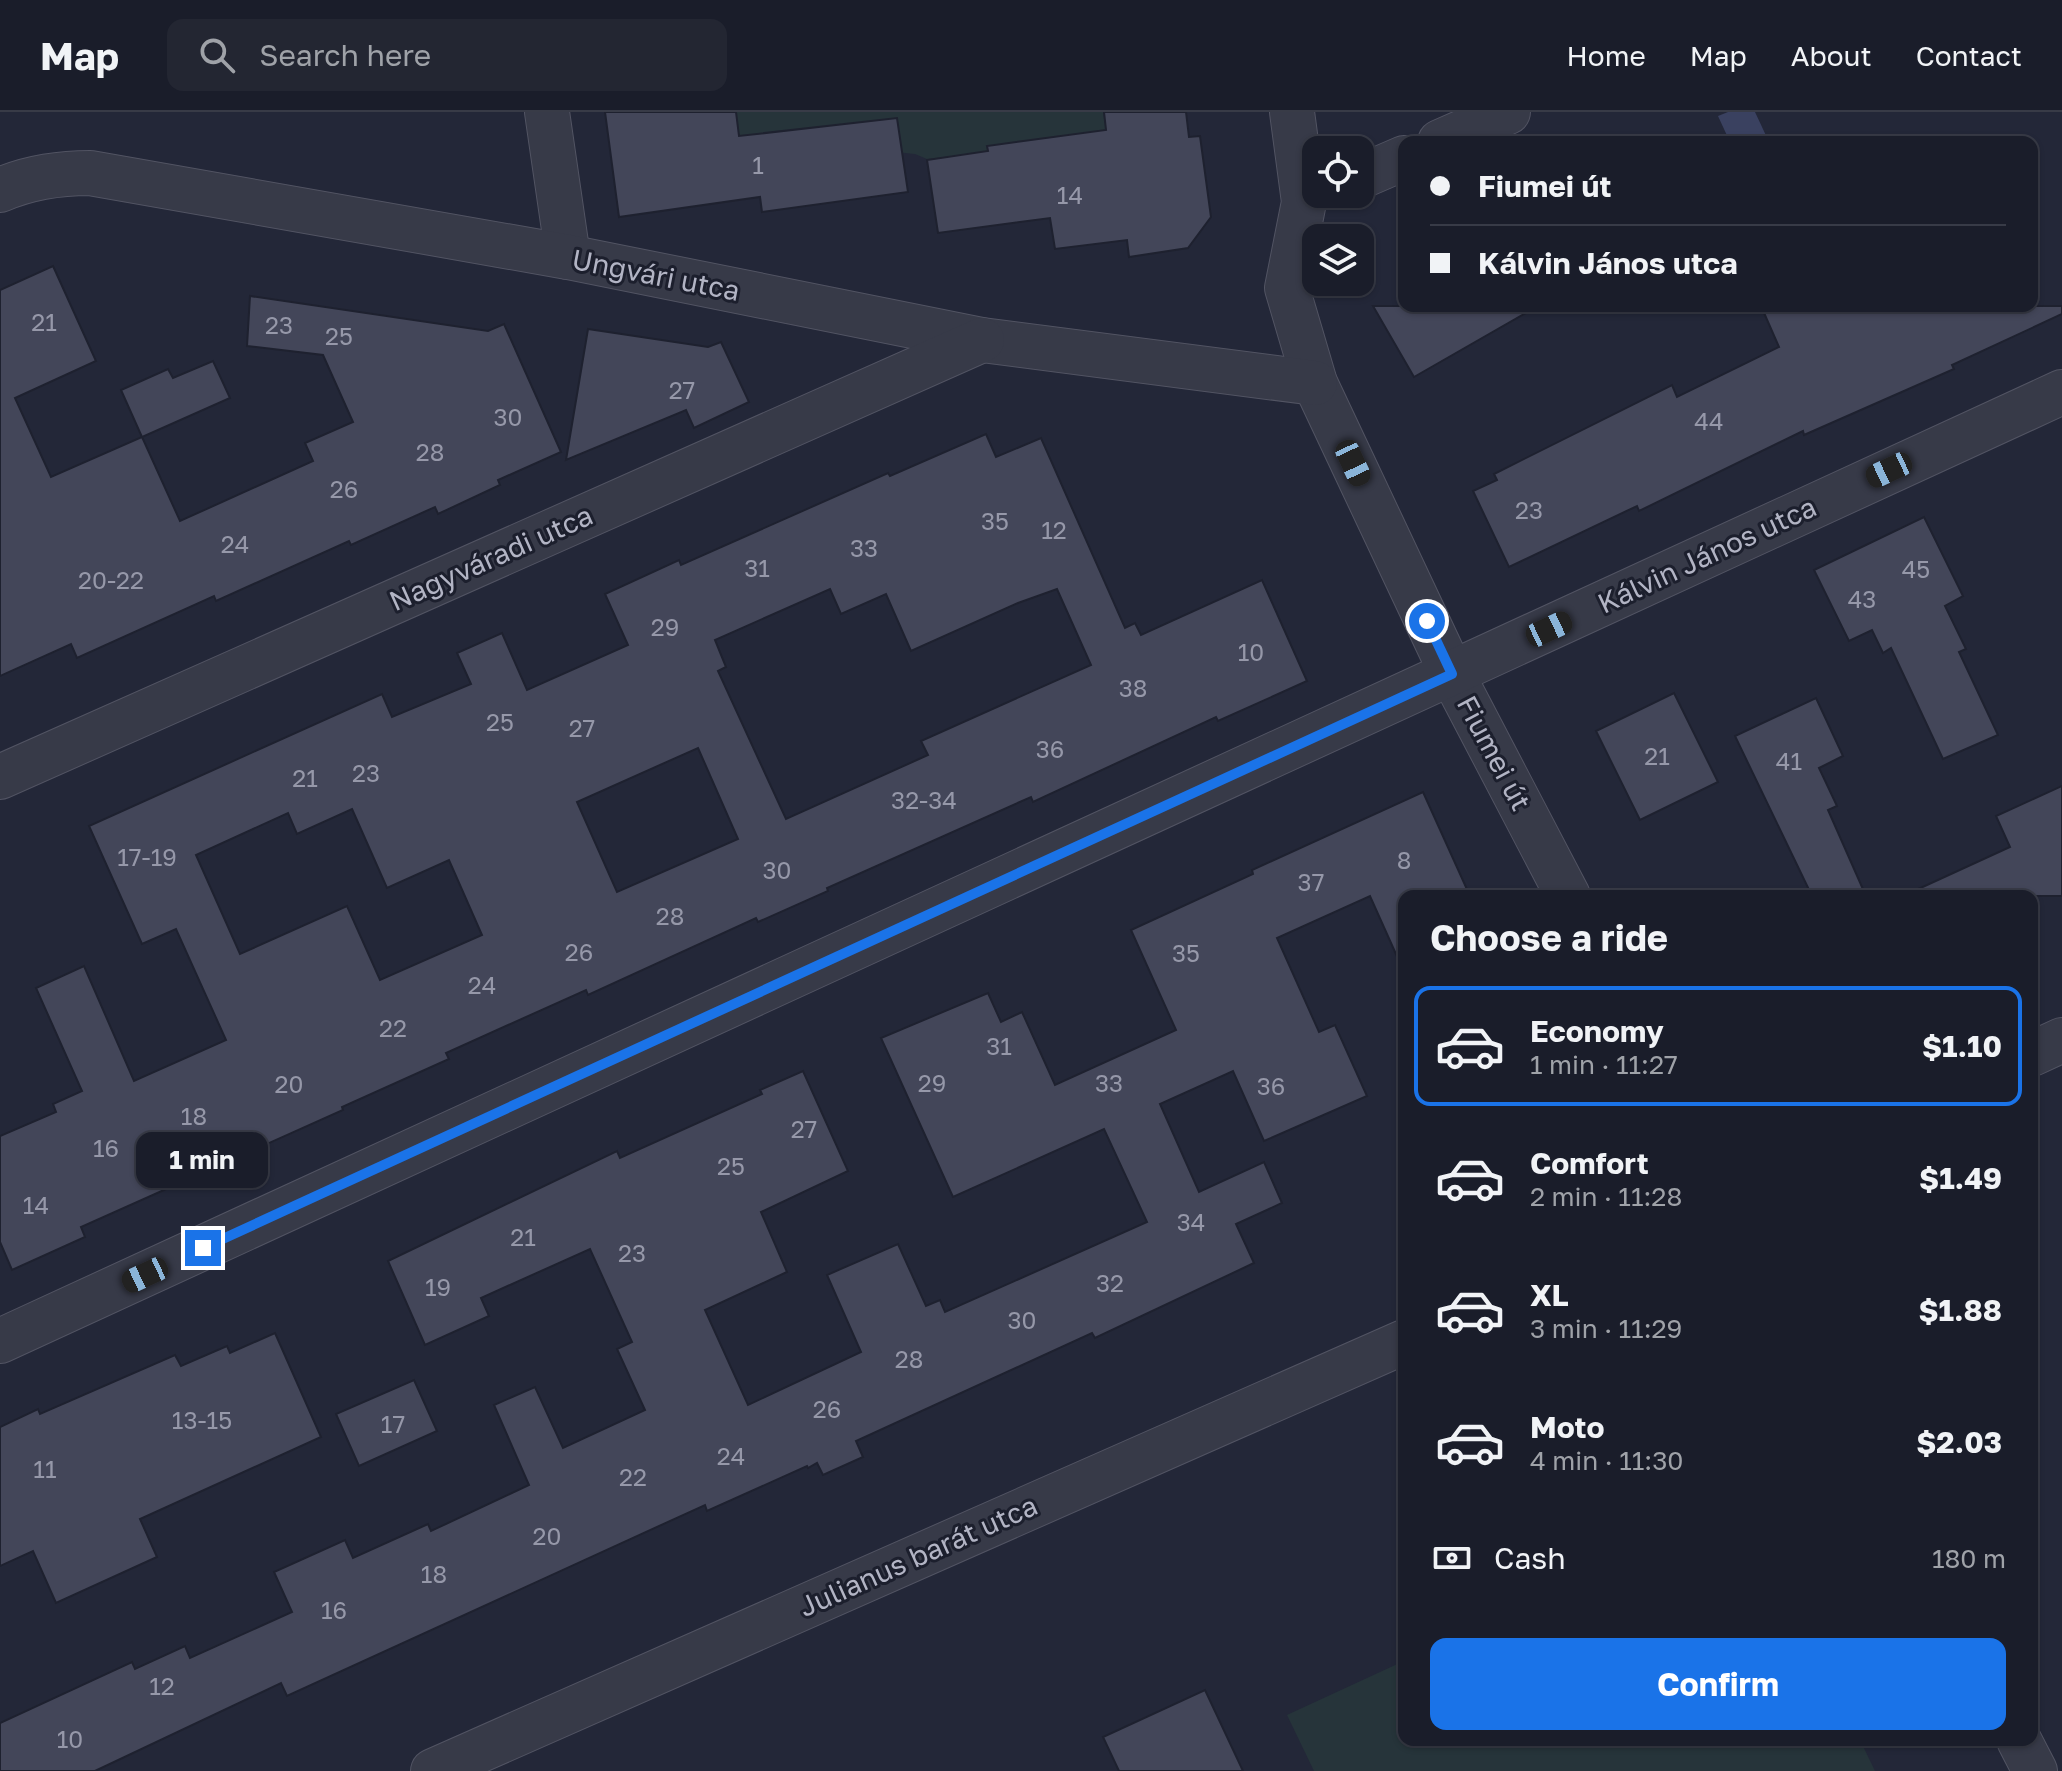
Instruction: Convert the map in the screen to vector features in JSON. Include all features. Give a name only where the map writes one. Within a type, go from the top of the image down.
[{"type":"street","points":[[547,112],[568,257]]},
{"type":"street","name":"Fiumei út","points":[[1292,112],[1302,153]]},
{"type":"street","points":[[1454,136],[1508,112]]},
{"type":"street","points":[[1374,171],[1398,161]]},
{"type":"street","name":"Ungvári utca","points":[[0,190],[56,173],[90,173],[568,257],[982,340],[1315,383]]},
{"type":"street","name":"Fiumei út","points":[[1310,208],[1287,288],[1315,383],[1452,674],[1565,890]]},
{"type":"street","name":"Nagyváradi utca","points":[[0,777],[982,340]]},
{"type":"street","name":"Kálvin János utca","points":[[0,1341],[2062,392]]},
{"type":"street","points":[[2038,1051],[2062,1040]]},
{"type":"street","name":"Julianus barát utca","points":[[433,1771],[1398,1345]]},
{"type":"shaded area","points":[[736,112],[1103,112],[1107,138],[987,146],[989,161],[969,154],[927,159],[915,154],[739,136]]},
{"type":"shaded area","points":[[1398,1664],[1398,1746],[1863,1746],[1875,1771],[1314,1771],[1287,1715]]},
{"type":"water","points":[[1728,112],[1755,112],[1766,136],[1727,136],[1718,116]]},
{"type":"building","points":[[605,112],[736,112],[739,136],[897,118],[908,192],[762,212],[760,197],[619,217]]},
{"type":"building","points":[[1104,112],[1186,112],[1189,137],[1200,136],[1211,217],[1188,248],[1129,257],[1127,240],[1055,249],[1050,218],[938,233],[927,160],[988,151],[987,146],[1106,130]]},
{"type":"building","points":[[53,266],[96,361],[15,398],[51,477],[142,437],[180,521],[313,461],[305,443],[353,422],[323,355],[247,346],[250,296],[488,331],[504,324],[561,452],[498,480],[500,485],[438,514],[435,507],[351,545],[349,541],[216,601],[214,596],[77,658],[71,644],[0,676],[0,290]]},
{"type":"building","points":[[1373,306],[1398,306],[1398,312],[1528,312],[1414,377]]},
{"type":"building","points":[[2038,306],[2062,306],[2062,314],[1952,365],[1954,369],[1804,435],[1803,431],[1639,511],[1637,506],[1509,567],[1473,491],[1497,480],[1494,474],[1672,385],[1677,397],[1779,347],[1764,312],[2038,312]]},
{"type":"building","points":[[588,329],[708,347],[721,342],[749,402],[694,428],[686,410],[566,460]]},
{"type":"building","points":[[213,361],[230,398],[142,437],[121,390],[168,369],[173,378]]},
{"type":"building","points":[[986,434],[996,457],[1041,438],[1125,628],[1135,623],[1141,635],[1262,580],[1307,681],[1218,721],[1216,717],[1033,802],[1031,797],[758,922],[756,918],[588,995],[586,990],[446,1053],[449,1059],[342,1107],[343,1110],[81,1227],[85,1237],[12,1270],[0,1242],[0,1136],[56,1112],[53,1104],[82,1091],[36,988],[84,966],[134,1081],[226,1040],[176,929],[142,944],[89,826],[382,694],[392,717],[471,684],[457,653],[502,633],[527,690],[628,645],[605,594],[679,560],[681,565],[888,473],[890,476]],"holes":[[[830,589],[841,614],[886,594],[911,651],[1057,589],[1091,665],[921,741],[928,755],[786,819],[718,671],[726,667],[715,640]],[[698,748],[738,839],[617,892],[577,802]],[[352,809],[387,888],[449,860],[482,935],[380,980],[347,906],[240,954],[196,855],[288,813],[297,834]]]},
{"type":"building","points":[[1924,517],[1963,596],[1945,606],[1966,649],[1959,652],[1998,735],[1943,759],[1891,648],[1883,653],[1872,630],[1849,641],[1814,570]]},
{"type":"building","points":[[1674,693],[1718,782],[1640,820],[1596,731]]},
{"type":"building","points":[[1816,698],[1843,756],[1819,768],[1837,806],[1828,810],[1863,890],[1809,890],[1735,736]]},
{"type":"building","points":[[2062,786],[2062,896],[2038,896],[2038,890],[1916,890],[2010,847],[1996,816]]},
{"type":"building","points":[[1423,792],[1467,890],[1398,890],[1398,959],[1370,896],[1277,938],[1319,1032],[1335,1025],[1367,1096],[1264,1141],[1233,1071],[1160,1104],[1199,1192],[1264,1162],[1282,1203],[1236,1224],[1254,1263],[1095,1338],[1092,1333],[856,1441],[863,1457],[823,1475],[817,1463],[707,1511],[705,1505],[287,1696],[281,1683],[95,1771],[0,1771],[0,1723],[132,1662],[135,1669],[185,1646],[190,1658],[292,1612],[274,1572],[345,1540],[353,1558],[428,1524],[431,1531],[529,1485],[494,1405],[535,1387],[563,1448],[645,1410],[617,1349],[632,1342],[590,1249],[481,1298],[489,1316],[425,1345],[388,1261],[617,1151],[620,1158],[762,1094],[760,1090],[803,1071],[848,1171],[761,1212],[787,1272],[705,1310],[748,1405],[861,1352],[827,1275],[898,1244],[926,1306],[940,1300],[945,1312],[1147,1222],[1104,1129],[953,1197],[881,1038],[988,993],[1001,1022],[1022,1012],[1055,1085],[1176,1030],[1131,930],[1253,874],[1252,870]]},
{"type":"building","points":[[275,1333],[321,1437],[140,1519],[157,1557],[56,1603],[33,1551],[0,1566],[0,1427],[38,1409],[40,1414],[175,1355],[181,1366],[227,1346],[230,1353]]},
{"type":"building","points":[[414,1380],[437,1431],[359,1466],[336,1414]]},
{"type":"building","points":[[1205,1690],[1243,1771],[1119,1771],[1103,1737]]},
{"type":"route","points":[[203,1248],[1452,674],[1427,621]]}]
